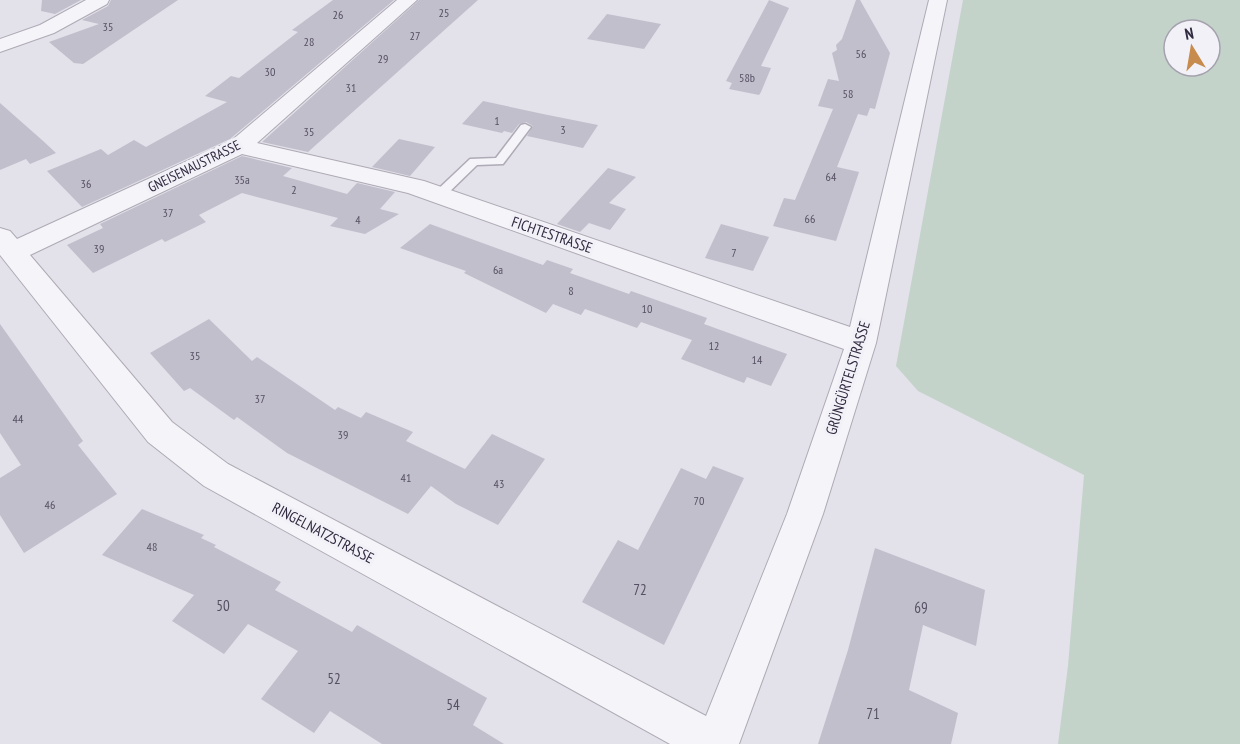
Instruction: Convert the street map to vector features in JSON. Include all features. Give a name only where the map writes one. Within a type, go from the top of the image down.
[{"type":"street","points":[[0,46],[47,29],[100,0]]},
{"type":"street","name":"GNEISENAUSTRASSE","points":[[6,244],[239,146],[408,0]]},
{"type":"street","name":"GRÜNGÜRTELSTRASSE","points":[[715,744],[805,514],[861,343],[938,0]]},
{"type":"street","name":"FICHTESTRASSE","points":[[239,146],[415,187],[861,343]]},
{"type":"street","name":"RINGELNATZSTRASSE","points":[[6,244],[160,432],[216,475],[715,744]]},
{"type":"lane","points":[[438,195],[474,161],[499,162],[525,127]]},
{"type":"shaded area","points":[[963,0],[1240,0],[1240,744],[1058,744],[1068,666],[1084,475],[918,391],[896,366]]},
{"type":"building","points":[[42,0],[81,0],[55,14],[41,11]]},
{"type":"building","points":[[111,0],[178,0],[83,64],[74,63],[49,42],[99,24],[82,20],[108,6]]},
{"type":"building","points":[[333,0],[394,0],[230,139],[82,207],[47,171],[101,149],[108,155],[134,140],[146,147],[227,102],[205,96],[231,76],[239,78],[298,32],[292,30]]},
{"type":"building","points":[[419,0],[478,0],[308,152],[262,142]]},
{"type":"building","points":[[769,0],[789,8],[761,66],[771,68],[761,92],[759,95],[729,89],[732,83],[726,81]]},
{"type":"building","points":[[856,0],[860,0],[890,53],[875,109],[870,108],[867,116],[858,114],[837,167],[859,172],[836,241],[773,226],[784,198],[795,200],[833,109],[818,106],[828,79],[839,81],[832,53],[837,50],[836,45],[842,39]]},
{"type":"building","points":[[607,14],[661,24],[644,49],[587,39]]},
{"type":"building","points":[[483,101],[598,125],[583,148],[527,136],[533,126],[526,122],[519,124],[512,133],[462,124]]},
{"type":"building","points":[[0,103],[56,153],[30,164],[26,159],[0,170]]},
{"type":"building","points":[[399,139],[435,147],[410,176],[372,167]]},
{"type":"building","points":[[242,156],[292,168],[283,176],[347,194],[357,183],[395,192],[380,209],[399,214],[365,234],[330,226],[338,218],[242,193],[199,215],[206,222],[165,242],[162,239],[93,273],[67,245],[103,228],[100,224]]},
{"type":"building","points":[[608,168],[636,177],[609,203],[626,209],[610,230],[589,223],[580,232],[557,224]]},
{"type":"building","points":[[430,224],[543,265],[547,260],[573,269],[570,273],[629,294],[631,291],[707,318],[704,324],[787,354],[771,386],[747,377],[744,383],[681,359],[692,340],[641,322],[637,328],[585,309],[581,315],[553,304],[546,313],[464,273],[466,271],[400,248]]},
{"type":"building","points":[[721,224],[769,237],[753,271],[705,258]]},
{"type":"building","points":[[209,319],[252,361],[257,357],[335,410],[338,407],[361,418],[366,412],[413,432],[406,441],[465,469],[492,434],[545,459],[498,525],[456,504],[431,486],[408,514],[287,453],[237,417],[234,420],[190,388],[184,391],[150,353]]},
{"type":"building","points":[[0,324],[83,441],[78,445],[117,494],[24,553],[0,515],[0,478],[21,465],[0,433]]},
{"type":"building","points":[[713,466],[744,478],[664,645],[582,602],[618,540],[638,550],[681,468],[706,479]]},
{"type":"building","points":[[142,509],[204,535],[201,538],[216,545],[214,547],[281,582],[275,590],[352,632],[357,625],[487,698],[473,725],[504,744],[382,744],[330,711],[314,733],[261,699],[298,651],[248,624],[224,654],[172,621],[194,595],[102,555]]},
{"type":"building","points":[[875,548],[985,590],[976,646],[923,625],[909,690],[958,713],[951,744],[818,744],[848,650]]}]
